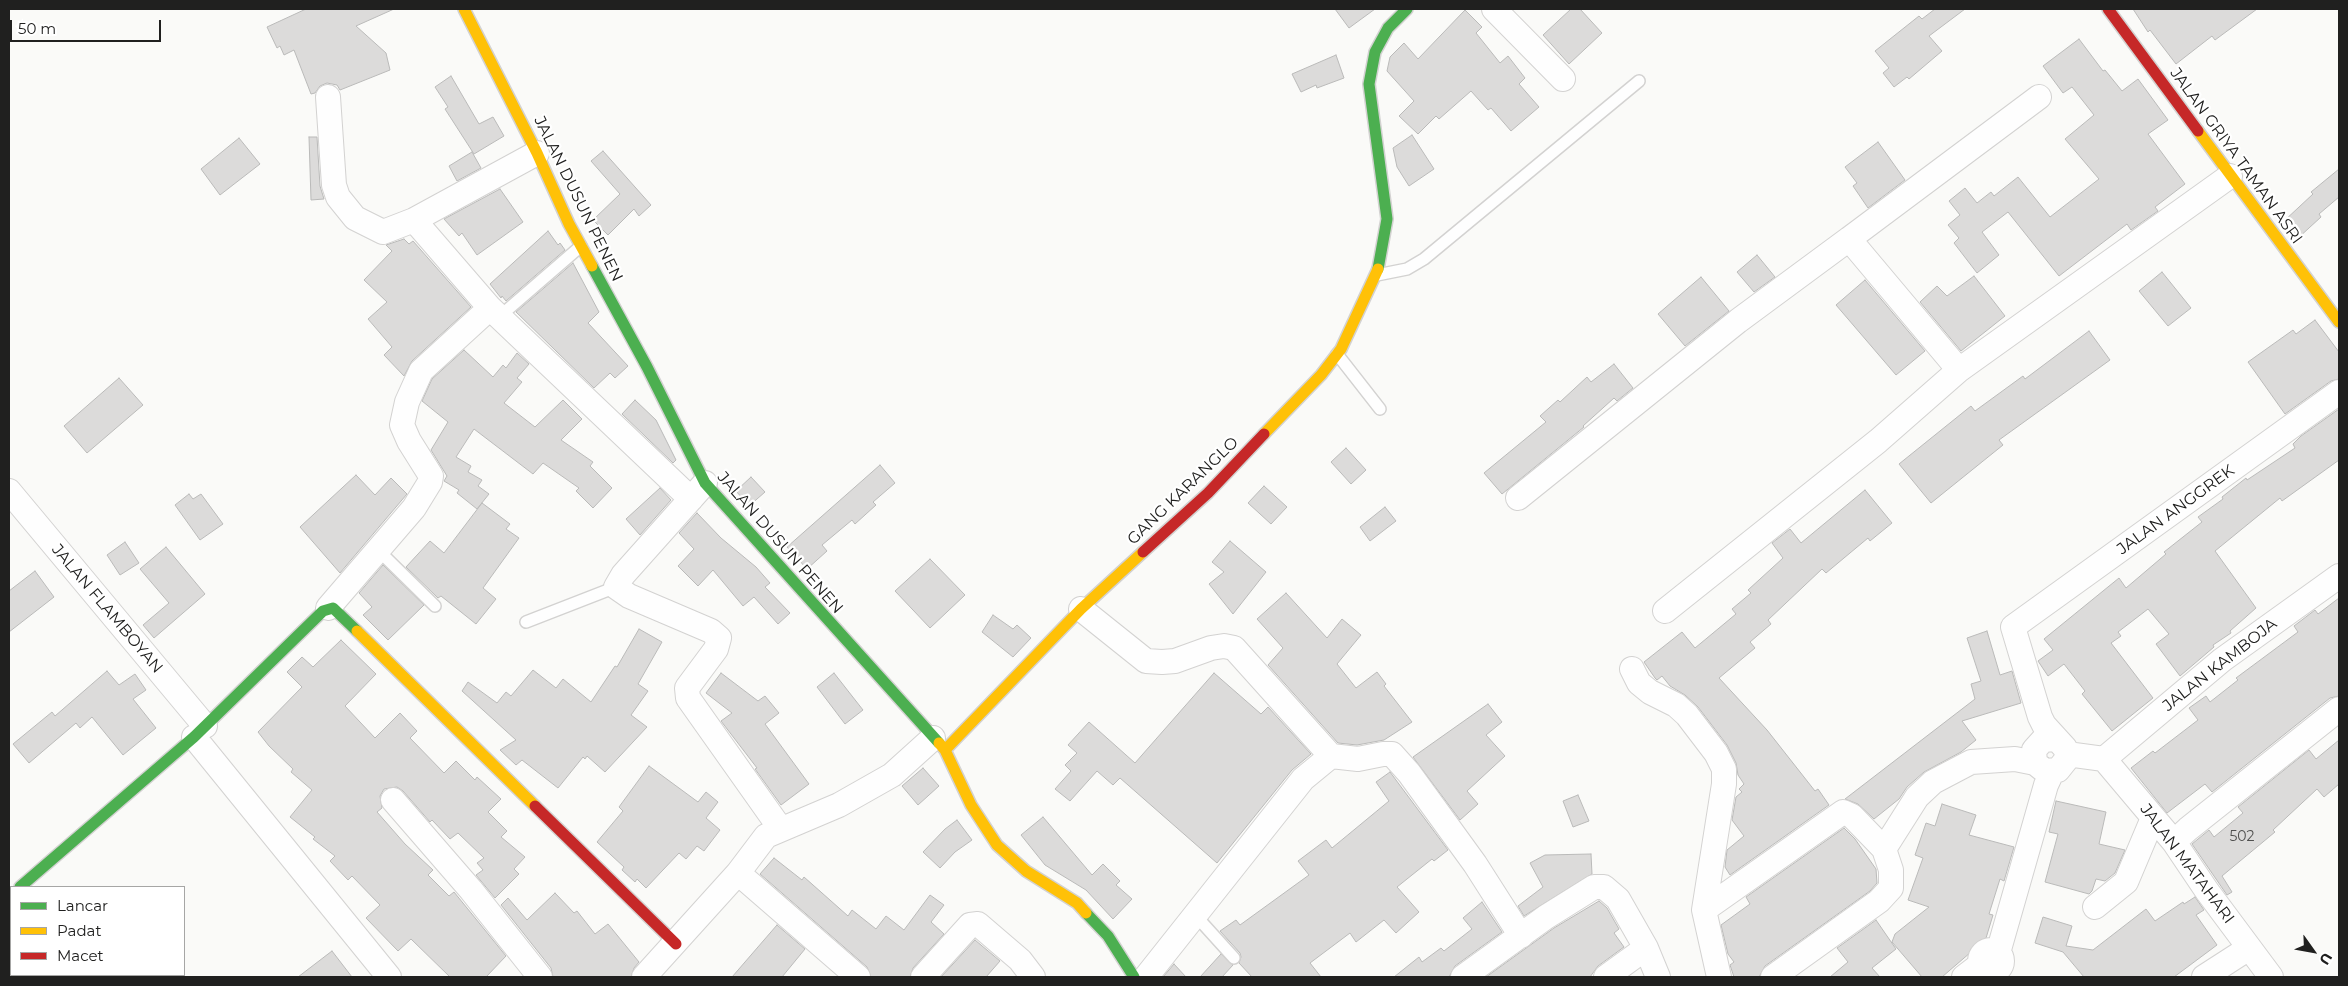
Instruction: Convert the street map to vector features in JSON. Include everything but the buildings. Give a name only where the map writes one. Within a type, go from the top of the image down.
[{"type":"street","name":"GANG KARANGLO","points":[[939,744],[1081,609],[1208,493],[1321,375],[1337,354],[1377,275],[1387,219],[1369,84],[1375,52],[1388,28],[1406,9]]},
{"type":"street","points":[[1494,9],[1562,79]]},
{"type":"street","name":"JALAN GRIYA TAMAN ASRI","points":[[2108,9],[2339,322]]},
{"type":"street","name":"JALAN DUSUN PENEN","points":[[471,12],[581,246],[647,367],[698,491],[939,744],[971,805],[996,845],[1026,871],[1077,903],[1108,936],[1134,977]]},
{"type":"street","points":[[328,97],[334,184],[338,197],[355,218],[383,232],[414,220],[537,153]]},
{"type":"street","points":[[1518,498],[1738,321],[2039,97]]},
{"type":"street","points":[[1665,610],[1878,441],[1959,370],[2230,176]]},
{"type":"street","points":[[414,220],[495,313],[698,491],[618,582],[629,596],[711,631],[719,638],[716,649],[687,688],[688,698],[780,828]]},
{"type":"street","points":[[1849,238],[1959,370]]},
{"type":"street","points":[[21,886],[199,732],[328,608],[414,508],[425,493],[431,476],[409,441],[402,425],[407,402],[414,384],[421,371],[495,313]]},
{"type":"street","name":"JALAN ANGGREK","points":[[2062,746],[2040,717],[2013,627],[2339,392]]},
{"type":"street","name":"JALAN FLAMBOYAN","points":[[9,491],[389,977]]},
{"type":"street","name":"JALAN KAMBOJA","points":[[2104,759],[2222,660],[2339,576]]},
{"type":"street","points":[[328,608],[333,608],[345,618],[676,944]]},
{"type":"street","points":[[1081,609],[1146,660],[1175,661],[1211,648],[1224,646],[1234,648],[1331,756],[1358,759],[1392,754],[1409,773],[1475,864],[1522,936]]},
{"type":"street","points":[[1632,669],[1639,683],[1650,692],[1676,705],[1687,715],[1716,753],[1724,769],[1724,784],[1704,910],[1719,977]]},
{"type":"street","points":[[2174,842],[2339,710]]},
{"type":"street","points":[[1988,968],[2046,785],[2044,768],[2034,750],[2038,744],[2049,738],[2062,746],[2104,759]]},
{"type":"street","points":[[644,977],[676,944],[738,873],[766,836],[780,828],[815,816],[839,805],[892,775],[939,744]]},
{"type":"street","points":[[1884,849],[1917,798],[1933,782],[1971,762],[2015,759],[2044,768],[2063,766],[2062,746]]},
{"type":"street","points":[[1146,977],[1303,779],[1331,756]]},
{"type":"street","name":"JALAN MATAHARI","points":[[2104,759],[2174,842],[2207,892],[2271,977]]},
{"type":"street","points":[[393,800],[471,890],[540,977]]},
{"type":"street","points":[[1704,910],[1843,812],[1852,816],[1884,849],[1891,870],[1891,888],[1879,902],[1773,977]]},
{"type":"street","points":[[2095,907],[2126,882],[2154,818]]},
{"type":"street","points":[[738,873],[858,977]]},
{"type":"street","points":[[1463,977],[1546,917],[1594,887],[1604,887],[1618,899],[1646,948],[1658,977]]},
{"type":"street","points":[[923,977],[970,925],[978,924],[1020,960],[1033,977]]},
{"type":"street","points":[[1606,977],[1646,948]]},
{"type":"street","points":[[2204,977],[2249,948]]},
{"type":"lane","points":[[1377,275],[1407,269],[1424,259],[1639,80]]},
{"type":"lane","points":[[495,313],[581,246]]},
{"type":"lane","points":[[1337,354],[1380,409]]},
{"type":"lane","points":[[378,550],[435,606]]},
{"type":"lane","points":[[526,622],[618,582]]},
{"type":"lane","points":[[1196,916],[1234,958]]},
{"type":"traffic: fast","points":[[1378,269],[1387,219],[1369,84],[1375,52],[1388,28],[1407,9]]},
{"type":"traffic: fast","points":[[592,266],[647,367],[705,483],[939,743]]},
{"type":"traffic: fast","points":[[21,886],[194,737],[323,611],[333,608],[357,631]]},
{"type":"traffic: fast","points":[[1086,913],[1108,936],[1134,977]]},
{"type":"traffic: slow","points":[[464,9],[537,153],[569,224],[592,266]]},
{"type":"traffic: slow","points":[[2198,131],[2339,322]]},
{"type":"traffic: slow","points":[[1264,434],[1321,375],[1341,349],[1378,269]]},
{"type":"traffic: slow","points":[[945,750],[1081,609],[1143,552]]},
{"type":"traffic: slow","points":[[357,631],[535,806]]},
{"type":"traffic: slow","points":[[939,743],[945,750],[971,805],[997,845],[1026,871],[1077,903],[1086,913]]},
{"type":"traffic: jam","points":[[2108,9],[2198,131]]},
{"type":"traffic: jam","points":[[1143,552],[1208,493],[1264,434]]},
{"type":"traffic: jam","points":[[535,806],[676,944]]}]
